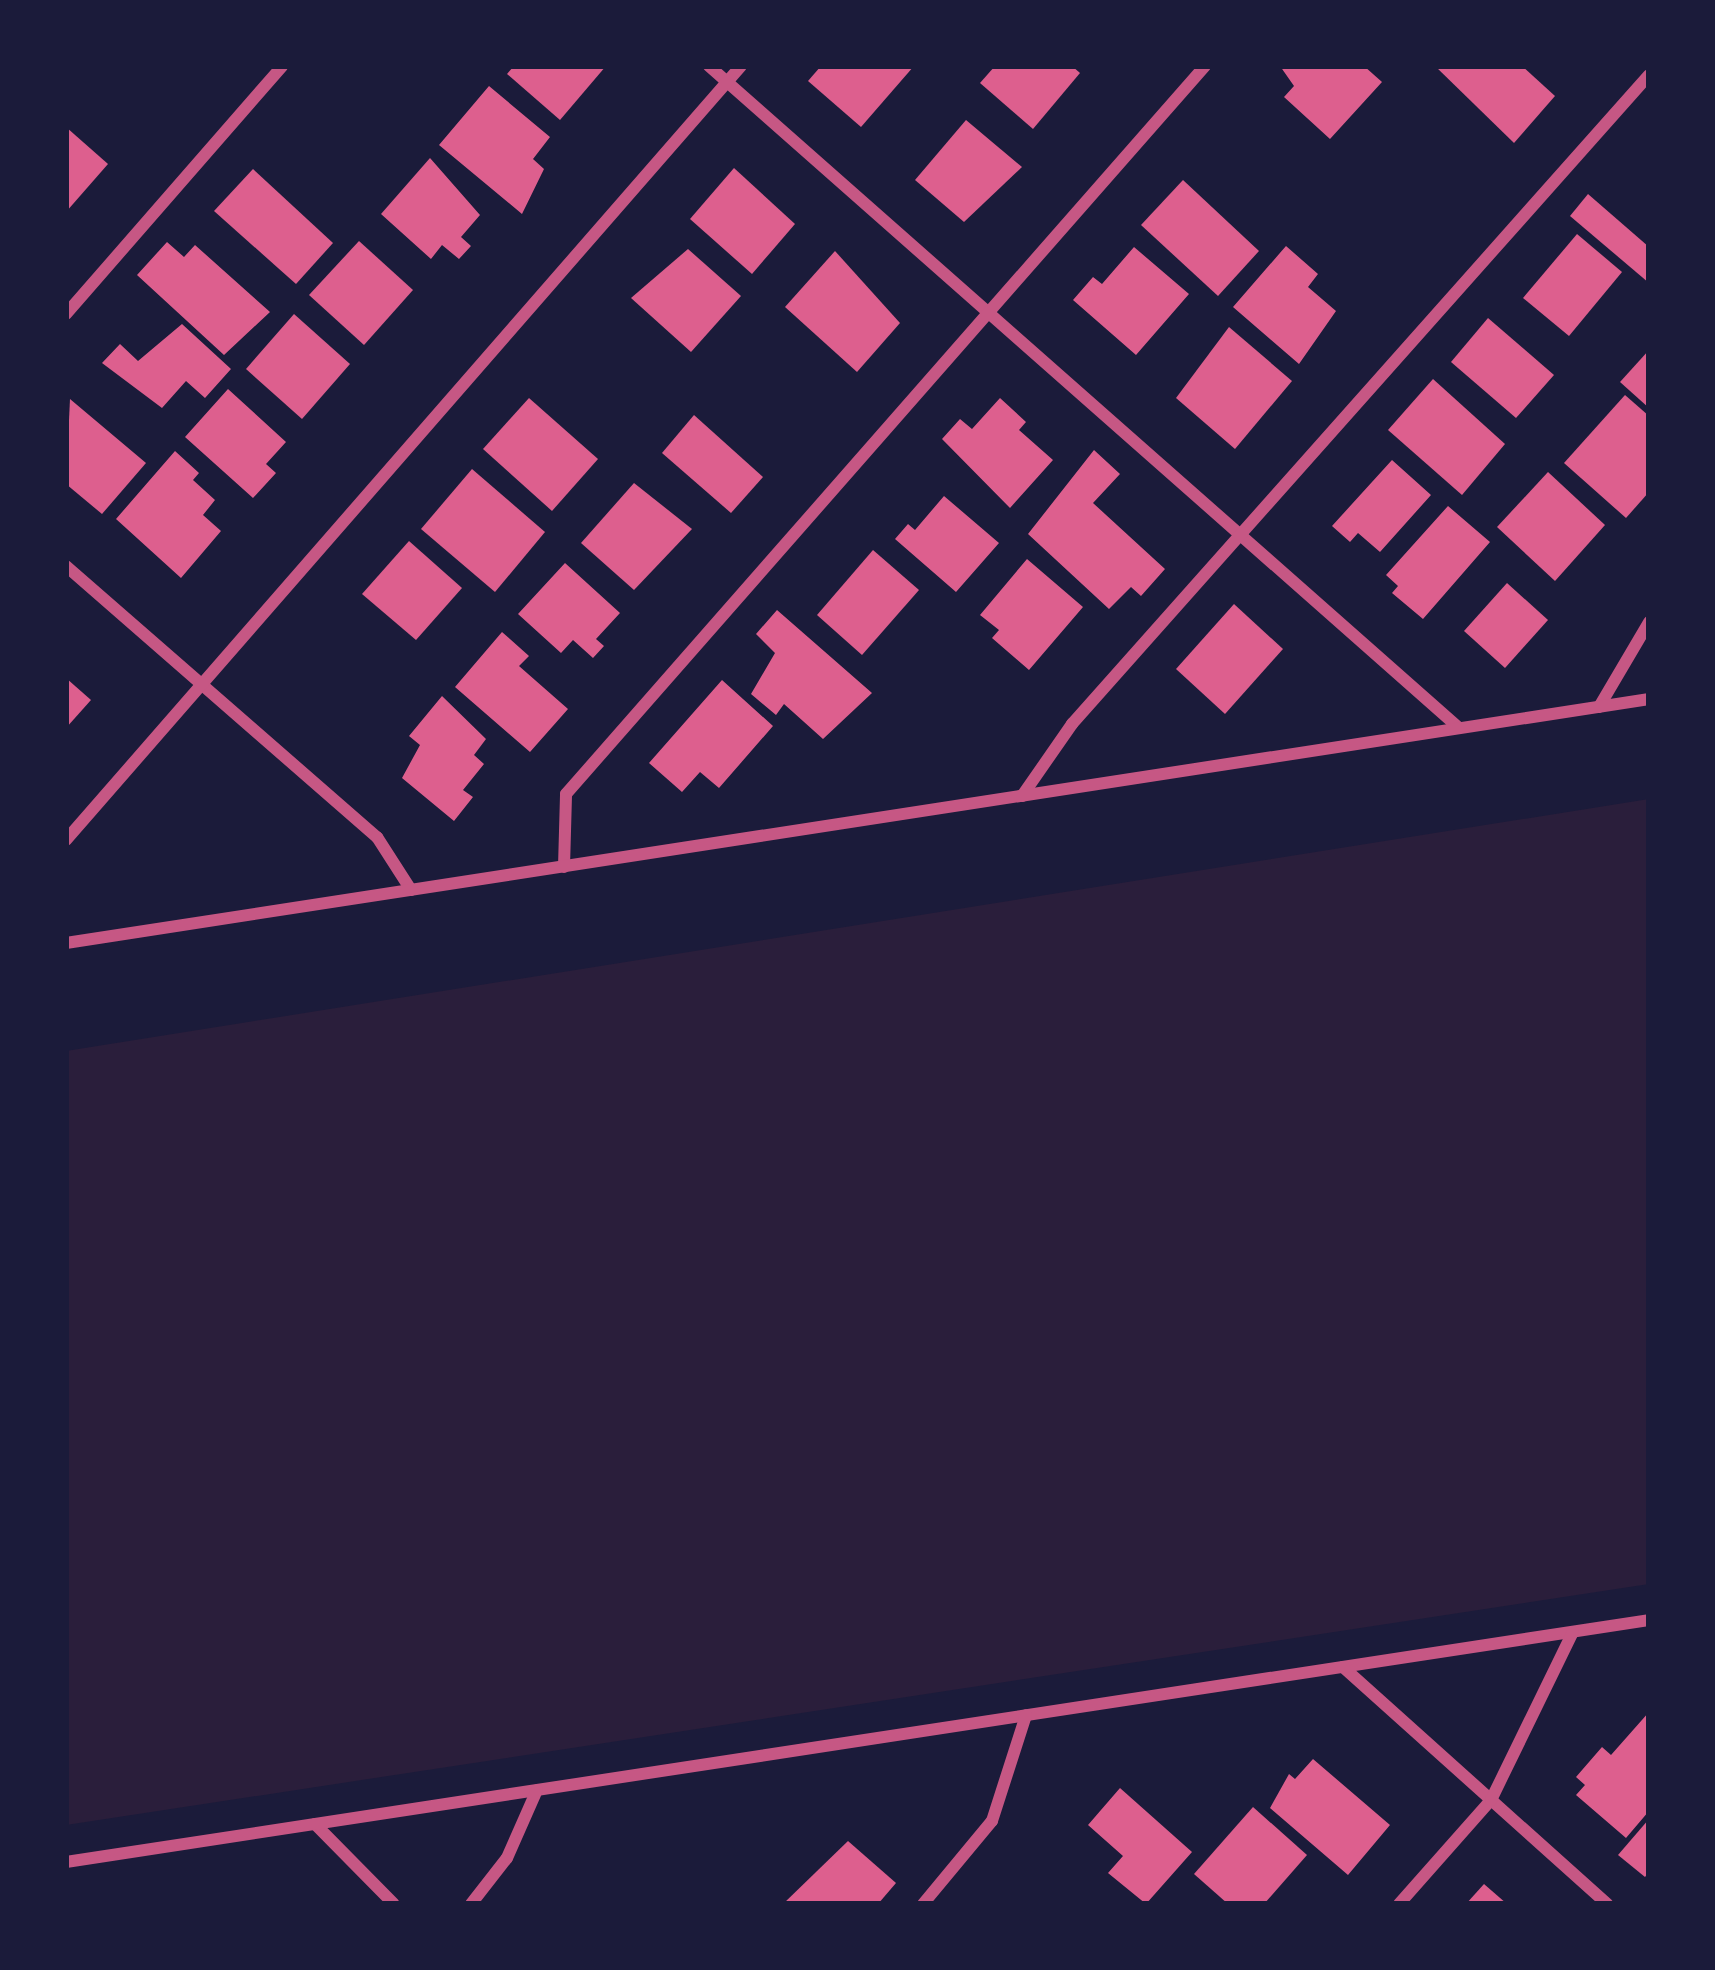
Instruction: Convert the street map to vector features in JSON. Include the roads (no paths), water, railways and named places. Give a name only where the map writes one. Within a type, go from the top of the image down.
[{"type":"street","points":[[66,314],[283,66]]},
{"type":"street","points":[[709,66],[1459,728]]},
{"type":"street","points":[[66,840],[741,66]]},
{"type":"street","points":[[564,867],[566,794],[1205,66]]},
{"type":"street","points":[[1022,796],[1072,724],[1244,538],[1649,75]]},
{"type":"street","points":[[66,566],[377,837],[411,890]]},
{"type":"street","points":[[1599,707],[1649,622]]},
{"type":"street","points":[[66,943],[1649,700]]},
{"type":"street","points":[[66,1862],[1649,1620]]},
{"type":"street","points":[[1400,1904],[1491,1800],[1573,1632]]},
{"type":"street","points":[[1343,1667],[1607,1904]]},
{"type":"street","points":[[923,1904],[992,1820],[1026,1715]]},
{"type":"street","points":[[472,1904],[507,1858],[536,1790]]},
{"type":"street","points":[[315,1824],[394,1904]]}]
